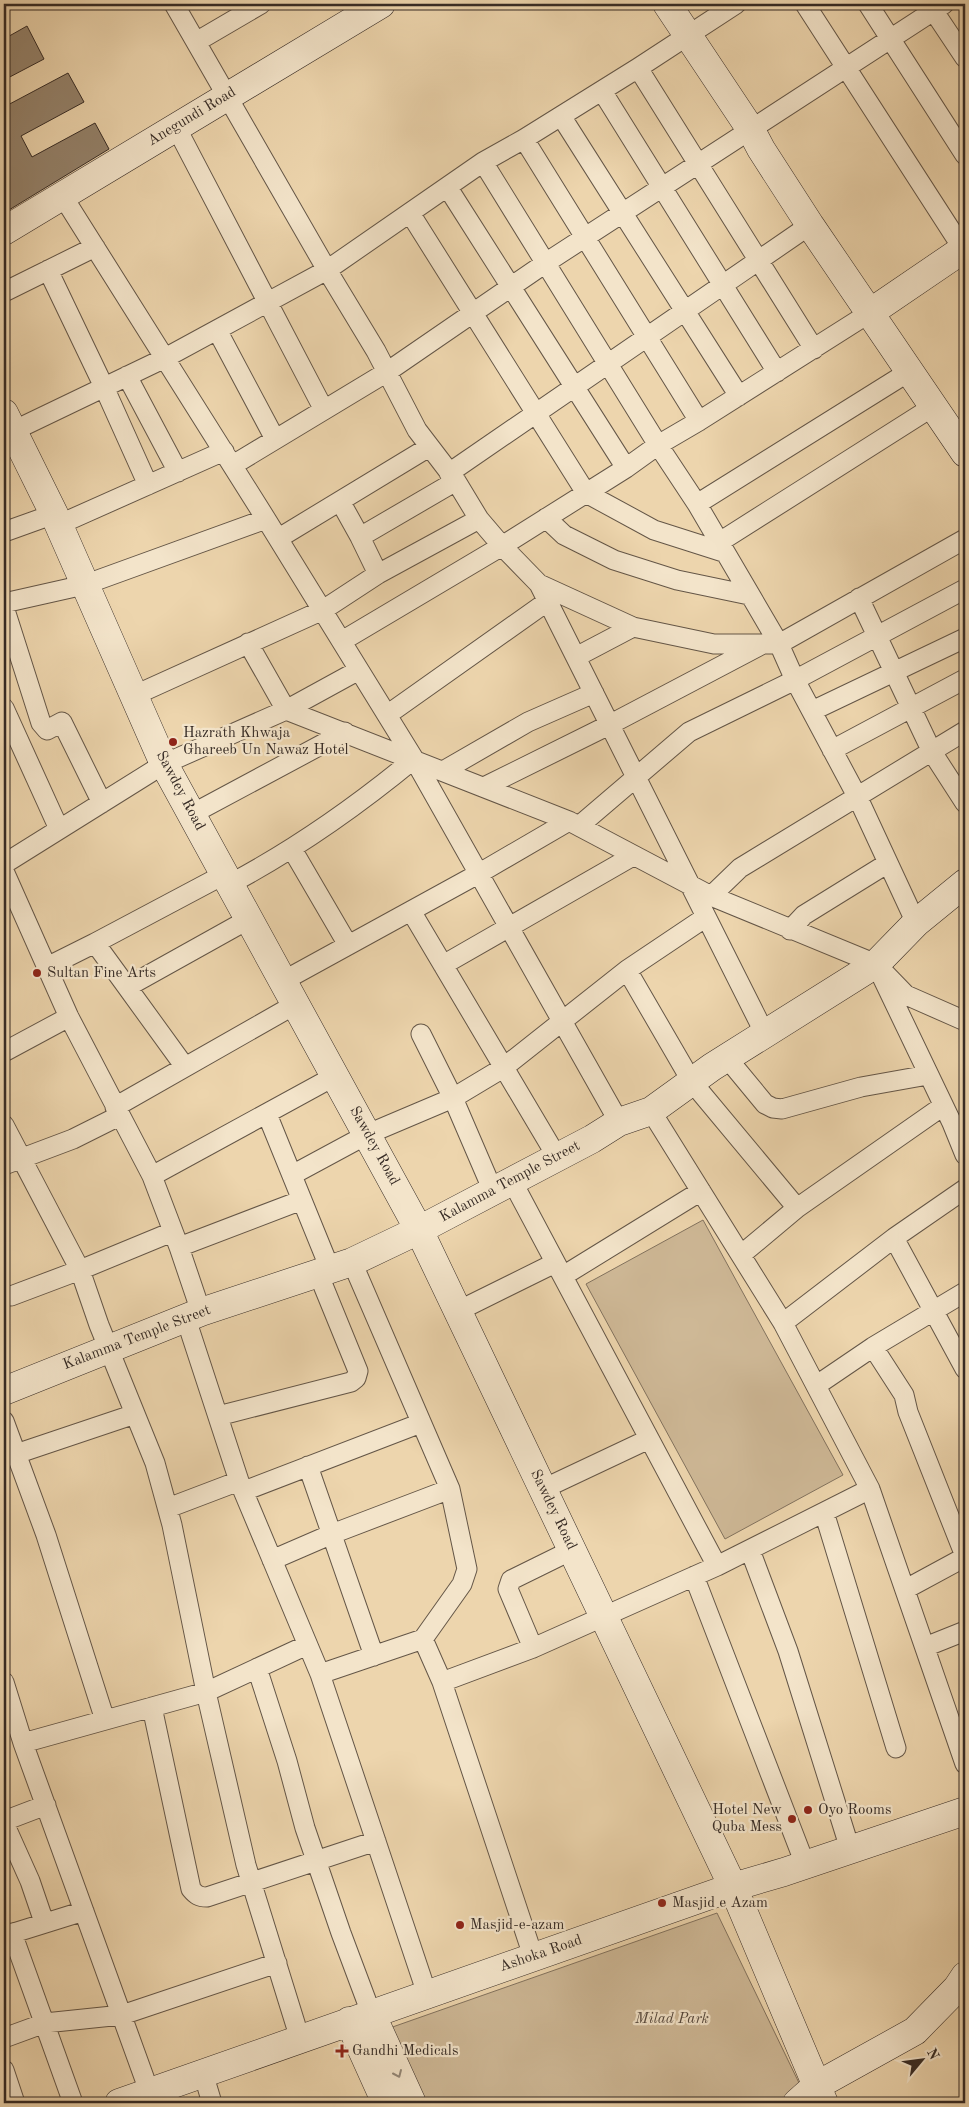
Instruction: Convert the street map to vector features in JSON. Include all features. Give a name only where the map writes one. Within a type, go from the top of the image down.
[{"type":"street","points":[[174,4],[387,372],[417,430],[453,477],[479,519],[539,584],[765,1034]]},
{"type":"street","points":[[196,42],[261,4]]},
{"type":"street","points":[[667,4],[751,130],[761,149],[810,225],[871,312],[965,453]]},
{"type":"street","points":[[9,422],[104,387],[165,358],[327,270],[484,162],[602,91],[736,4]]},
{"type":"street","points":[[342,641],[502,546],[626,468],[658,445],[814,349],[965,250],[805,4]]},
{"type":"street","points":[[868,4],[965,155]]},
{"type":"street","points":[[4,532],[56,520],[178,472],[228,458],[276,439],[387,372],[547,262],[890,39],[935,6],[965,58]]},
{"type":"street","name":"Anegundi Road","points":[[4,230],[227,96],[367,7]]},
{"type":"street","points":[[638,68],[814,349]]},
{"type":"street","points":[[602,91],[777,372]]},
{"type":"street","points":[[562,116],[739,396]]},
{"type":"street","points":[[176,126],[324,410]]},
{"type":"street","points":[[524,139],[699,421]]},
{"type":"street","points":[[484,162],[658,445],[697,504],[749,595],[771,644],[795,680],[858,798],[916,923]]},
{"type":"street","points":[[448,188],[626,468]]},
{"type":"street","points":[[62,195],[323,610],[414,759],[620,1122]]},
{"type":"street","points":[[410,213],[586,493],[654,530],[721,548],[934,406]]},
{"type":"street","points":[[360,537],[453,477],[574,387],[810,225]]},
{"type":"street","points":[[4,292],[95,247]]},
{"type":"street","points":[[48,270],[148,485]]},
{"type":"street","points":[[217,330],[276,439]]},
{"type":"street","points":[[697,504],[910,371]]},
{"type":"street","points":[[127,376],[178,472]]},
{"type":"street","name":"Sawdey Road","points":[[9,422],[56,520],[164,764],[368,1134],[419,1230],[458,1311],[733,1887],[812,2098]]},
{"type":"street","points":[[278,538],[429,447]]},
{"type":"street","points":[[340,501],[378,574]]},
{"type":"street","points":[[546,518],[564,535],[614,560],[677,580],[749,595]]},
{"type":"street","points":[[102,803],[62,722],[46,730],[41,723],[4,605],[84,585],[266,519]]},
{"type":"street","points":[[134,696],[323,610],[378,574],[479,519]]},
{"type":"street","points":[[484,787],[771,644],[965,539]]},
{"type":"street","points":[[539,584],[633,626],[714,644],[771,644]]},
{"type":"street","points":[[12,1162],[73,1138],[186,1067],[289,992],[348,945],[574,823],[636,778],[689,732],[795,680],[965,589]]},
{"type":"street","points":[[859,598],[932,752],[965,803]]},
{"type":"street","points":[[387,715],[548,601]]},
{"type":"street","points":[[576,656],[633,626]]},
{"type":"street","points":[[812,711],[965,638]]},
{"type":"street","points":[[248,643],[286,710],[574,823],[711,896],[876,964],[906,994],[964,1018]]},
{"type":"street","points":[[4,864],[164,764],[286,710],[360,670]]},
{"type":"street","points":[[832,750],[965,679]]},
{"type":"street","points":[[443,770],[528,722],[594,693]]},
{"type":"street","points":[[4,708],[59,829]]},
{"type":"street","points":[[192,814],[345,732]]},
{"type":"street","points":[[711,896],[740,868],[965,732]]},
{"type":"street","points":[[47,967],[292,849],[377,790],[414,759]]},
{"type":"street","points":[[292,849],[348,945]]},
{"type":"street","points":[[443,965],[633,856]]},
{"type":"street","points":[[790,930],[804,915],[888,863]]},
{"type":"street","points":[[4,871],[69,1017],[152,1176],[175,1240],[218,1416],[241,1486],[320,1674],[428,1994]]},
{"type":"street","name":"Kalamma Temple Street","points":[[4,1391],[194,1316],[333,1268],[419,1230],[620,1122],[651,1111],[727,1058],[876,964],[916,923],[965,883]]},
{"type":"street","points":[[411,911],[557,1157]]},
{"type":"street","points":[[292,1175],[368,1134],[453,1098],[503,1068],[563,1023],[627,970],[706,917]]},
{"type":"street","points":[[128,987],[249,919]]},
{"type":"street","points":[[95,943],[186,1067]]},
{"type":"street","points":[[876,964],[943,1106],[959,1119],[965,1155]]},
{"type":"street","points":[[627,970],[692,1082],[796,1208]]},
{"type":"street","points":[[4,1052],[69,1017]]},
{"type":"street","points":[[421,1034],[453,1098],[502,1186],[559,1270],[717,1566]]},
{"type":"street","points":[[727,1058],[765,1104],[773,1108],[782,1109],[861,1087],[928,1075]]},
{"type":"street","points":[[152,1176],[335,1076]]},
{"type":"street","points":[[742,1254],[796,1208],[943,1106]]},
{"type":"street","points":[[651,1111],[742,1254],[783,1323],[870,1489],[925,1647],[957,1714],[965,1764]]},
{"type":"street","points":[[266,1114],[333,1268],[422,1423],[450,1488],[467,1570],[462,1584],[423,1639],[320,1674]]},
{"type":"street","points":[[4,1125],[12,1162],[65,1239],[80,1270],[155,1463],[168,1508],[206,1692],[252,1884],[300,2039]]},
{"type":"street","points":[[783,1323],[894,1238],[965,1189]]},
{"type":"street","points":[[458,1311],[559,1270],[701,1191]]},
{"type":"street","points":[[11,1296],[80,1270],[302,1200]]},
{"type":"street","points":[[894,1238],[965,1369]]},
{"type":"street","points":[[218,1416],[351,1382],[356,1378],[358,1371],[333,1268]]},
{"type":"street","points":[[817,1385],[933,1310],[965,1292]]},
{"type":"street","points":[[873,1348],[904,1395],[908,1412],[965,1556],[906,1589]]},
{"type":"street","points":[[16,1454],[135,1414]]},
{"type":"street","points":[[4,1421],[46,1534],[105,1720]]},
{"type":"street","points":[[168,1508],[308,1466],[422,1423]]},
{"type":"street","points":[[543,1489],[649,1439]]},
{"type":"street","points":[[308,1466],[374,1656]]},
{"type":"street","points":[[272,1560],[332,1534],[450,1488]]},
{"type":"street","points":[[442,1682],[533,1648],[717,1566],[870,1489]]},
{"type":"street","points":[[824,1512],[896,1748]]},
{"type":"street","points":[[533,1648],[508,1589],[508,1583],[510,1580],[572,1550]]},
{"type":"street","points":[[750,1550],[788,1651],[850,1850]]},
{"type":"street","points":[[694,1576],[805,1864]]},
{"type":"street","points":[[925,1647],[965,1631]]},
{"type":"street","points":[[423,1639],[442,1682],[533,1956]]},
{"type":"street","points":[[16,1739],[105,1720],[206,1692],[307,1645]]},
{"type":"street","points":[[257,1668],[287,1761],[386,2103]]},
{"type":"street","points":[[4,1682],[16,1739],[46,1805],[152,2098]]},
{"type":"street","points":[[152,1706],[191,1889],[200,1897],[207,1897],[252,1884],[376,1841]]},
{"type":"street","points":[[44,1922],[30,1881],[4,1822],[46,1805]]},
{"type":"street","name":"Ashoka Road","points":[[119,2103],[152,2098],[203,2073],[360,2017],[733,1887],[965,1811]]},
{"type":"street","points":[[73,2103],[45,2023],[8,1934],[84,1911]]},
{"type":"street","points":[[4,2038],[45,2023],[122,2015],[276,1963]]},
{"type":"street","points":[[812,2098],[915,2031],[958,1988],[965,1976]]},
{"type":"street","points":[[360,2017],[412,2103]]},
{"type":"street","points":[[4,2070],[15,2103]]},
{"type":"street","points":[[203,2073],[212,2103]]},
{"type":"green space","points":[[703,1220],[843,1475],[725,1539],[586,1284]]},
{"type":"green space","name":"Milad Park","points":[[717,1913],[800,2085],[780,2103],[418,2103],[384,2030]]},
{"type":"building","points":[[27,26],[44,59],[4,80],[4,39]]},
{"type":"building","points":[[68,73],[84,102],[21,136],[32,157],[95,123],[109,149],[4,213],[4,107]]},
{"type":"place","name":"Hazrath Khwaja Ghareeb Un Nawaz Hotel","points":[[173,742]]},
{"type":"place","name":"Sultan Fine Arts","points":[[37,973]]},
{"type":"place","name":"Oyo Rooms","points":[[808,1810]]},
{"type":"place","name":"Hotel New Quba Mess","points":[[792,1819]]},
{"type":"place","name":"Masjid e Azam","points":[[662,1903]]},
{"type":"place","name":"Masjid-e-azam","points":[[460,1925]]},
{"type":"place","name":"Gandhi Medicals","points":[[342,2051]]}]
